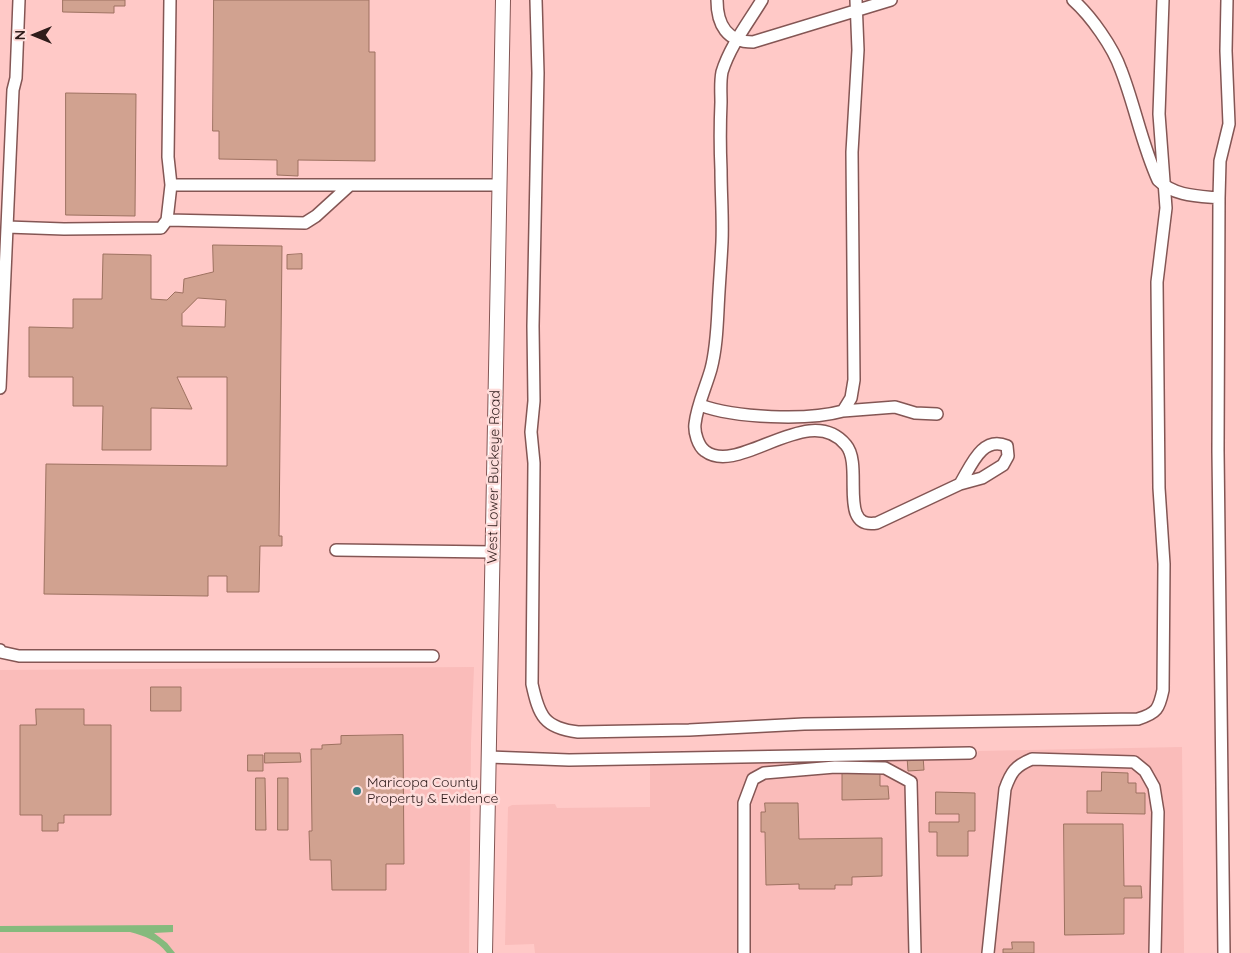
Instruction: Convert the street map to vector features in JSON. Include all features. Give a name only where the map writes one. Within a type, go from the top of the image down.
[{"type":"main road","name":"West Lower Buckeye Road","points":[[485,953],[503,0]]},
{"type":"lane","points":[[0,388],[13,90],[16,78],[19,0]]},
{"type":"lane","points":[[7,227],[64,229],[161,228],[167,220],[171,185],[168,157],[170,0]]},
{"type":"lane","points":[[536,0],[538,73],[533,326],[532,684],[537,705],[547,723],[561,730],[597,732],[689,730],[804,724],[1138,719],[1152,714],[1160,706],[1163,690],[1164,564],[1159,488],[1157,282],[1165,216],[1160,114],[1163,0]]},
{"type":"lane","points":[[717,0],[721,25],[728,35],[742,42],[753,42],[856,5],[891,0]]},
{"type":"lane","points":[[762,0],[729,53],[722,75],[720,141],[722,241],[716,342],[711,368],[695,425],[697,441],[704,451],[718,456],[735,456],[794,434],[816,431],[835,434],[847,446],[854,463],[854,509],[860,521],[868,525],[877,524],[960,484]]},
{"type":"lane","points":[[1073,0],[1082,8],[1099,30],[1121,68],[1158,180],[1164,186],[1186,195],[1218,198]]},
{"type":"lane","points":[[1224,953],[1218,198],[1220,161],[1229,124],[1226,51],[1227,0]]},
{"type":"lane","points":[[843,411],[851,398],[854,380],[852,152],[858,50],[856,5]]},
{"type":"lane","points":[[171,185],[499,184]]},
{"type":"lane","points":[[167,220],[305,223],[316,216],[350,185]]},
{"type":"lane","points":[[700,405],[717,411],[776,416],[833,414],[843,411],[895,407],[915,413],[937,414]]},
{"type":"lane","points":[[336,550],[493,552]]},
{"type":"lane","points":[[0,650],[1,652],[19,656],[433,656]]},
{"type":"lane","points":[[489,757],[569,760],[970,753]]},
{"type":"lane","points":[[988,953],[1005,789],[1010,774],[1020,764],[1032,759],[1134,762],[1145,771],[1154,787],[1158,812],[1155,953]]},
{"type":"lane","points":[[744,953],[744,804],[753,779],[764,773],[835,767],[886,768],[912,782],[914,953]]},
{"type":"shaded area","points":[[474,667],[471,743],[469,953],[0,953],[0,670]]},
{"type":"shaded area","points":[[1182,747],[1184,953],[535,953],[534,944],[505,945],[508,807],[512,805],[555,804],[557,808],[650,807],[650,762],[977,756],[978,751]]},
{"type":"green space","points":[[173,925],[173,932],[154,933],[167,943],[175,953],[167,953],[150,939],[130,932],[0,932],[0,926]]},
{"type":"building","points":[[63,0],[125,0],[125,6],[114,6],[114,13],[63,12]]},
{"type":"building","points":[[214,0],[369,0],[369,52],[375,52],[375,161],[298,160],[298,176],[277,175],[277,160],[219,159],[219,131],[213,131]]},
{"type":"building","points":[[66,93],[136,94],[135,216],[66,215]]},
{"type":"building","points":[[213,245],[282,246],[279,536],[282,536],[282,546],[260,546],[259,592],[227,592],[227,576],[208,576],[208,596],[44,594],[46,464],[227,466],[227,377],[177,377],[192,409],[151,408],[151,450],[102,450],[103,406],[73,406],[73,377],[29,377],[29,327],[73,328],[73,299],[102,299],[103,254],[151,255],[151,299],[167,300],[175,292],[183,293],[184,279],[213,272]],"holes":[[[198,298],[226,300],[225,327],[182,326],[182,314]]]},
{"type":"building","points":[[302,254],[302,269],[287,269],[287,255]]},
{"type":"building","points":[[151,687],[181,687],[181,711],[151,711]]},
{"type":"building","points":[[36,709],[84,709],[84,725],[111,725],[111,815],[64,815],[64,823],[58,823],[58,831],[42,831],[42,815],[20,815],[20,725],[36,725]]},
{"type":"building","name":"Maricopa County Property & Evidence","points":[[403,735],[404,864],[386,864],[386,890],[332,890],[331,860],[310,860],[309,831],[312,831],[311,749],[322,749],[322,745],[341,744],[341,736]]},
{"type":"building","points":[[265,753],[300,753],[301,762],[265,763]]},
{"type":"building","points":[[248,755],[263,755],[263,771],[248,771]]},
{"type":"building","points":[[923,756],[924,770],[908,771],[907,757]]},
{"type":"building","points":[[880,769],[880,786],[888,786],[889,799],[842,800],[842,770]]},
{"type":"building","points":[[1102,772],[1128,773],[1128,783],[1136,783],[1136,793],[1145,793],[1145,814],[1087,813],[1087,791],[1101,791]]},
{"type":"building","points":[[256,778],[265,778],[266,830],[256,830]]},
{"type":"building","points":[[278,778],[288,778],[288,830],[278,830]]},
{"type":"building","points":[[936,792],[975,793],[975,831],[968,831],[968,856],[937,856],[937,832],[929,832],[929,822],[959,822],[959,814],[936,814]]},
{"type":"building","points":[[765,803],[798,803],[799,839],[882,838],[882,876],[852,877],[852,885],[835,885],[835,889],[799,889],[799,884],[766,885],[765,832],[761,832],[761,812],[765,812]]},
{"type":"building","points":[[1064,824],[1123,824],[1124,886],[1141,886],[1142,898],[1124,898],[1124,934],[1065,935]]},
{"type":"building","points":[[1012,942],[1034,942],[1034,953],[1003,953],[1003,949],[1012,949]]},
{"type":"place","name":"Maricopa County Property & Evidence","points":[[357,791]]}]
